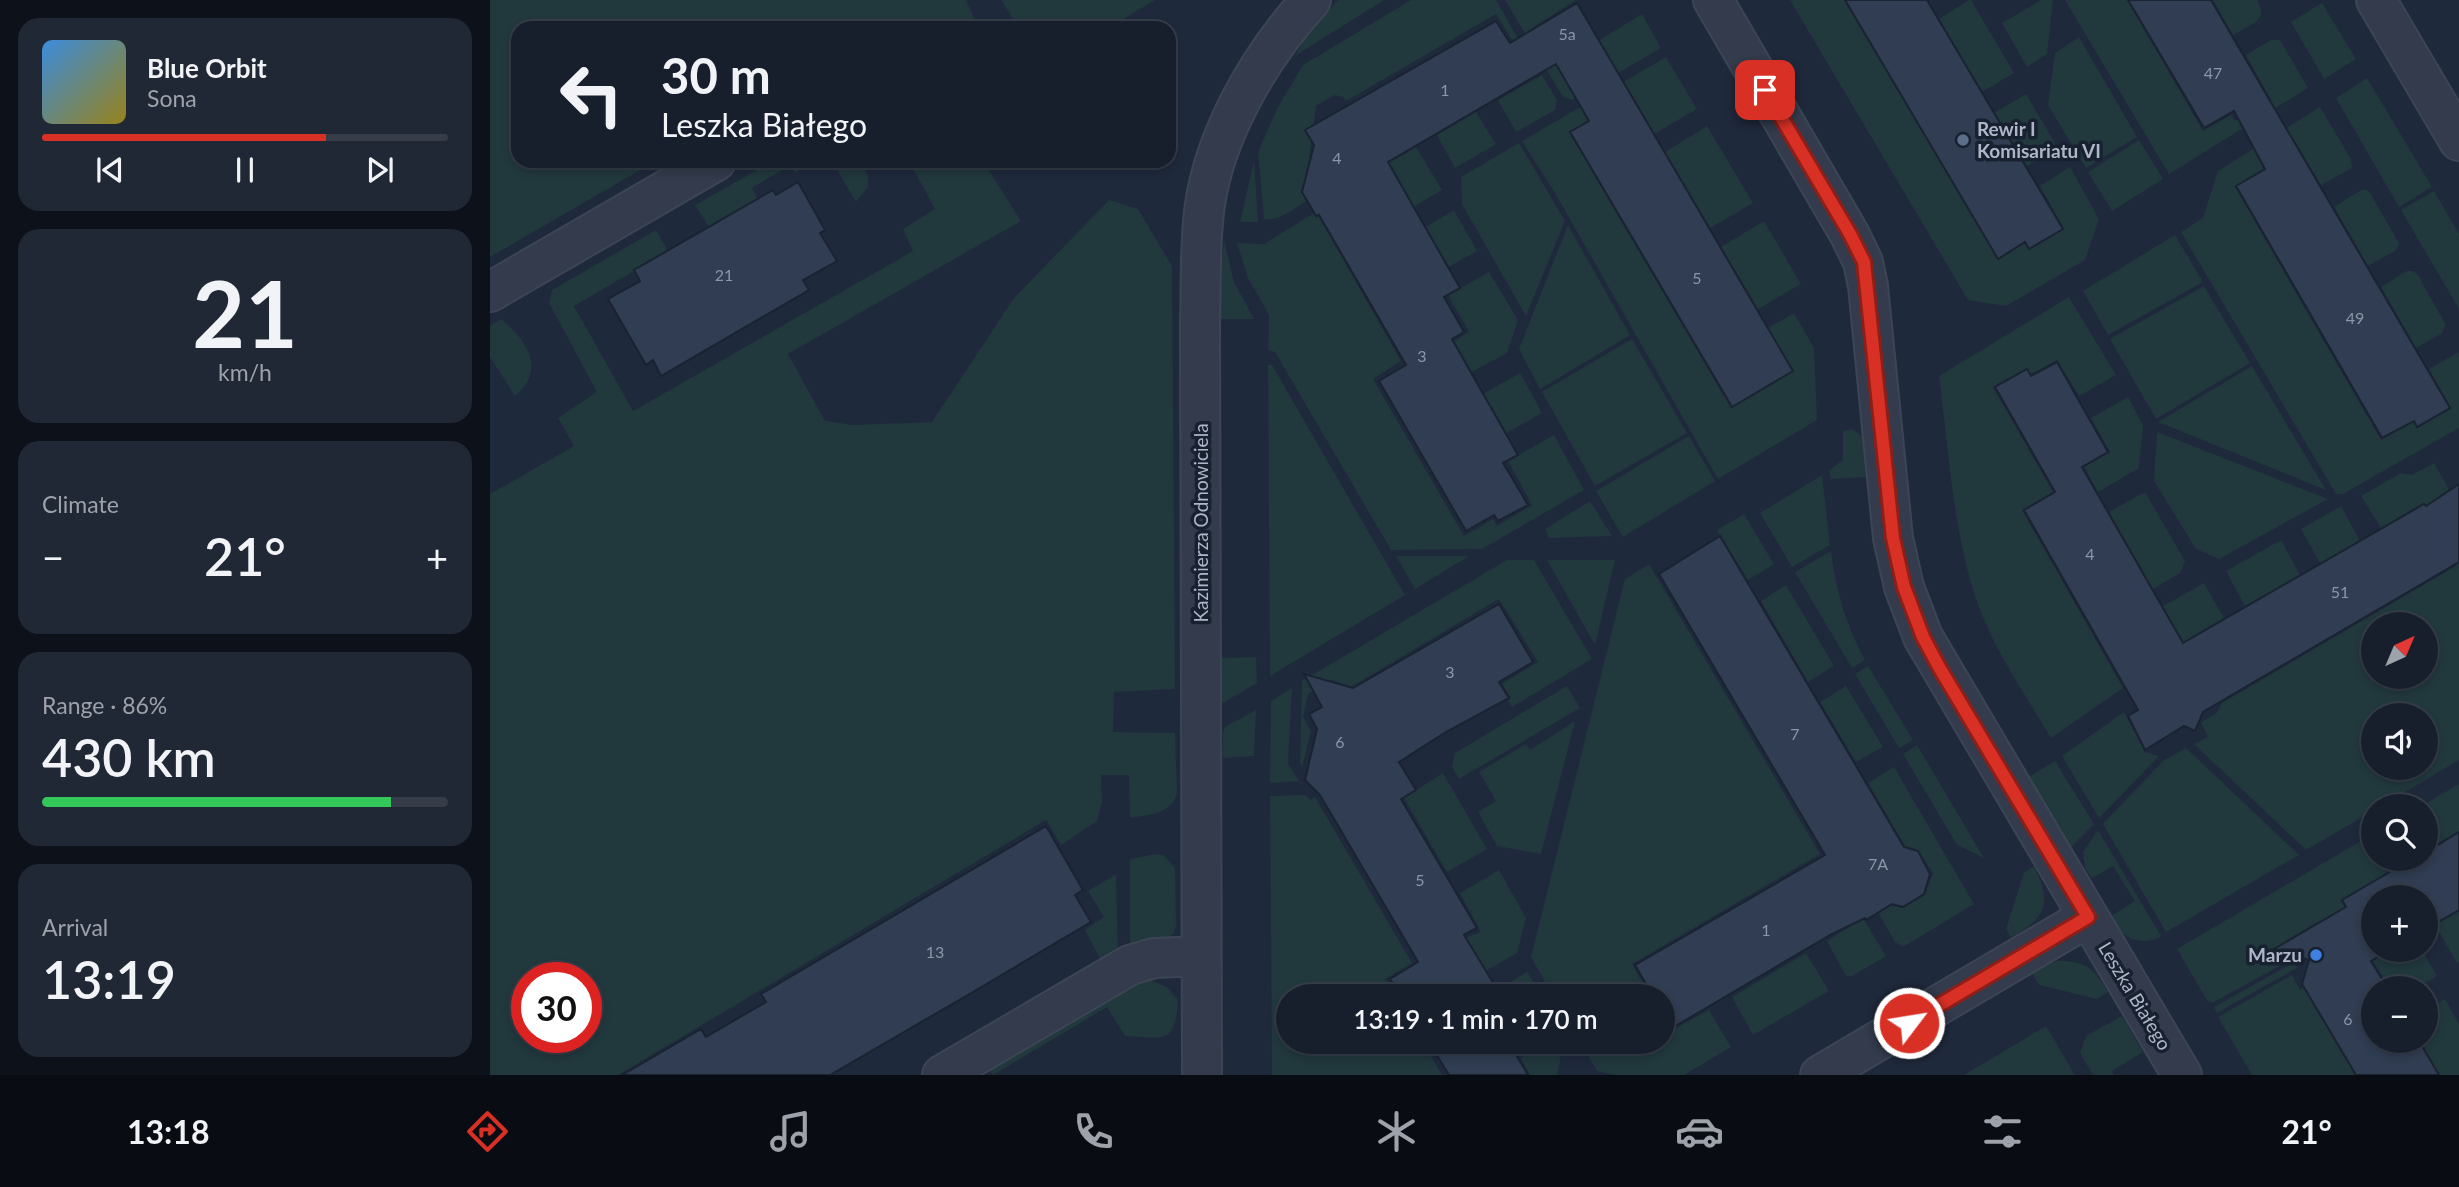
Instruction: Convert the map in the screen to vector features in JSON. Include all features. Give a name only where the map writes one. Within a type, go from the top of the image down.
[{"type":"street","name":"Kazimierza Odnowiciela","points":[[1202,1075],[1200,323],[1203,219],[1220,151],[1246,88],[1291,23],[1311,0]]},
{"type":"street","name":"Leszka Białego","points":[[1713,0],[1864,262],[1893,538],[1904,587],[1921,632],[1939,667],[2182,1075]]},
{"type":"street","points":[[2376,0],[2459,141]]},
{"type":"street","points":[[490,292],[704,168]]},
{"type":"street","points":[[1820,1075],[2088,917]]},
{"type":"street","points":[[942,1075],[1130,965],[1154,958],[1201,956]]},
{"type":"green space","points":[[490,0],[966,0],[976,21],[511,21],[511,168],[644,168],[490,257]]},
{"type":"green space","points":[[1001,0],[1155,0],[1120,21],[1014,21]]},
{"type":"green space","points":[[1338,0],[1384,0],[1295,56],[1305,39]]},
{"type":"green space","points":[[1411,0],[1496,0],[1519,40],[1514,43],[1496,14],[1346,101],[1335,95],[1316,106],[1308,167],[1308,200],[1282,216],[1264,219],[1258,152],[1278,107],[1303,65]]},
{"type":"green space","points":[[1505,0],[1576,0],[1535,26],[1559,65],[1642,14],[1661,48],[1572,100],[1563,97]]},
{"type":"green space","points":[[1790,0],[1844,0],[1998,259],[2025,243],[2029,250],[2064,229],[2040,186],[2070,167],[2099,219],[2085,260],[2006,306],[1968,300]]},
{"type":"green space","points":[[1969,0],[2014,73],[1982,92],[1939,19]]},
{"type":"green space","points":[[2041,0],[2053,0],[2047,54],[2027,67],[2002,23]]},
{"type":"green space","points":[[2065,0],[2127,0],[2203,131],[2231,115],[2235,121],[2271,100],[2246,55],[2271,40],[2280,40],[2308,88],[2169,174]]},
{"type":"green space","points":[[2213,0],[2257,0],[2261,13],[2256,22],[2233,35]]},
{"type":"green space","points":[[2322,3],[2356,59],[2324,79],[2291,22]]},
{"type":"green space","points":[[2079,37],[2137,137],[2086,168],[2048,105],[2055,53]]},
{"type":"green space","points":[[1666,57],[1697,109],[1654,134],[1631,94],[1569,132],[1731,408],[1794,371],[1768,328],[1794,313],[1814,348],[1817,420],[1718,479],[1555,193],[1522,141]]},
{"type":"green space","points":[[1542,75],[1557,100],[1555,110],[1516,132],[1498,100]]},
{"type":"green space","points":[[2367,78],[2432,187],[2399,207],[2336,98]]},
{"type":"green space","points":[[2026,94],[2058,148],[2027,166],[1994,113]]},
{"type":"green space","points":[[2320,107],[2351,159],[2352,168],[2321,185],[2295,142],[2261,162],[2263,169],[2235,187],[2381,440],[2413,422],[2417,428],[2451,409],[2429,369],[2459,352],[2459,428],[2343,494],[2336,494],[2181,232],[2203,218],[2218,171]]},
{"type":"green space","points":[[1476,112],[1496,144],[1455,168],[1437,135]]},
{"type":"green space","points":[[1707,126],[1753,203],[1710,228],[1665,152]]},
{"type":"green space","points":[[2139,140],[2163,179],[2112,211],[2088,172]]},
{"type":"green space","points":[[1519,143],[1565,221],[1526,316],[1462,204],[1461,177]]},
{"type":"green space","points":[[1416,147],[1442,190],[1401,214],[1375,171]]},
{"type":"green space","points":[[1254,161],[1258,222],[1240,222]]},
{"type":"green space","points":[[761,168],[786,168],[752,188],[758,199],[709,227],[695,205]]},
{"type":"green space","points":[[836,168],[864,168],[868,176],[868,187],[856,202]]},
{"type":"green space","points":[[913,168],[987,168],[1021,221],[788,354],[825,421],[853,425],[932,422],[1014,298],[1109,200],[1138,209],[1172,266],[1175,689],[1114,692],[1113,732],[1175,733],[1177,793],[1174,800],[1165,810],[1130,818],[1129,775],[1101,775],[1102,801],[1097,821],[1061,845],[1046,820],[618,1075],[490,1075],[490,494],[574,446],[558,418],[597,392],[549,303],[552,290],[656,230],[668,251],[574,306],[633,411],[913,251],[903,229],[935,209]]},
{"type":"green space","points":[[2361,190],[2370,193],[2399,243],[2395,251],[2368,266],[2334,207]]},
{"type":"green space","points":[[2434,191],[2459,234],[2459,309],[2401,210]]},
{"type":"green space","points":[[1454,210],[1477,251],[1436,274],[1414,234]]},
{"type":"green space","points":[[1316,212],[1401,361],[1373,379],[1464,536],[1493,519],[1497,526],[1532,505],[1508,461],[1554,435],[1584,490],[1482,549],[1391,550],[1275,352],[1268,350],[1269,315],[1248,278],[1237,243],[1264,244]]},
{"type":"green space","points":[[1764,221],[1801,284],[1758,309],[1721,247]]},
{"type":"green space","points":[[1568,225],[1630,335],[1540,389],[1519,349]]},
{"type":"green space","points":[[2175,235],[2203,282],[2108,335],[2083,291]]},
{"type":"green space","points":[[1224,240],[1234,282],[1254,319],[1217,319]]},
{"type":"green space","points":[[2407,271],[2418,275],[2446,325],[2441,334],[2416,348],[2381,287]]},
{"type":"green space","points":[[1489,272],[1518,320],[1507,353],[1461,378],[1443,348],[1469,332],[1448,295]]},
{"type":"green space","points":[[2204,286],[2250,363],[2156,419],[2110,339]]},
{"type":"green space","points":[[2069,297],[2116,375],[2079,396],[2057,360],[2031,374],[2027,368],[1993,387],[2053,492],[2022,510],[2123,688],[2051,738],[1994,641],[1970,580],[1953,493],[1939,376]]},
{"type":"green space","points":[[501,319],[519,336],[530,356],[530,376],[515,396],[490,357],[490,326]]},
{"type":"green space","points":[[1632,339],[1687,433],[1595,486],[1542,392]]},
{"type":"green space","points":[[1268,365],[1272,365],[1405,595],[1270,676]]},
{"type":"green space","points":[[2252,366],[2326,490],[2158,422]]},
{"type":"green space","points":[[1520,373],[1542,413],[1496,439],[1474,399]]},
{"type":"green space","points":[[2128,397],[2143,425],[2139,468],[2098,492],[2084,467],[2110,452],[2091,418]]},
{"type":"green space","points":[[1852,429],[1863,437],[1867,477],[1831,479],[1829,470],[1843,460],[1843,431]]},
{"type":"green space","points":[[2157,432],[2328,499],[2219,559],[2196,549],[2154,481]]},
{"type":"green space","points":[[1689,436],[1715,481],[1623,537],[1596,491]]},
{"type":"green space","points":[[2434,463],[2459,507],[2459,760],[2438,772],[2438,703],[2361,703],[2361,780],[2425,780],[2402,794],[2361,794],[2361,818],[2306,850],[2194,744],[2208,737],[2201,722],[2216,714],[2222,703],[2361,622],[2361,690],[2438,690],[2438,612],[2377,612],[2456,566],[2439,536],[2443,533],[2424,503],[2381,528],[2361,496],[2401,473],[2412,475]]},
{"type":"green space","points":[[1822,475],[1830,545],[1792,567],[1760,513]]},
{"type":"green space","points":[[2145,492],[2185,561],[2180,573],[2153,589],[2109,512]]},
{"type":"green space","points":[[1590,501],[1612,536],[1549,538],[1545,529]]},
{"type":"green space","points":[[2341,506],[2360,541],[2320,563],[2301,529]]},
{"type":"green space","points":[[1744,514],[1774,564],[1748,580],[1717,530]]},
{"type":"green space","points":[[2281,540],[2300,575],[2245,606],[2226,571]]},
{"type":"green space","points":[[1831,551],[1843,607],[1865,660],[1852,668],[1795,572]]},
{"type":"green space","points":[[1396,556],[1469,556],[1415,589]]},
{"type":"green space","points":[[1507,560],[1534,560],[1592,659],[1512,707],[1508,701],[1511,698],[1502,684],[1538,662],[1499,599],[1346,690],[1343,684],[1331,680],[1308,694],[1303,717],[1311,731],[1302,767],[1302,681]]},
{"type":"green space","points":[[1547,560],[1615,560],[1595,645]]},
{"type":"green space","points":[[1649,564],[1820,854],[1632,964],[1643,984],[1546,984],[1531,957],[1625,579]]},
{"type":"green space","points":[[2204,583],[2224,618],[2183,642],[2163,606]]},
{"type":"green space","points":[[1786,585],[1834,666],[1808,682],[1761,601]]},
{"type":"green space","points":[[1256,657],[1257,683],[1219,705],[1218,658]]},
{"type":"green space","points":[[1868,666],[1913,740],[1899,748],[1855,674]]},
{"type":"green space","points":[[1567,686],[1580,708],[1459,779],[1452,767],[1455,753]]},
{"type":"green space","points":[[1846,686],[1883,747],[1856,762],[1820,702]]},
{"type":"green space","points":[[1292,688],[1288,764],[1299,781],[1270,783],[1271,701]]},
{"type":"green space","points":[[1256,710],[1254,756],[1223,758],[1225,727]]},
{"type":"green space","points":[[2124,712],[2145,752],[2159,756],[2099,818],[2062,756]]},
{"type":"green space","points":[[1575,721],[1541,854],[1497,846],[1478,812],[1496,801],[1479,772],[1526,744],[1530,750]]},
{"type":"green space","points":[[1917,745],[1984,858],[1957,845],[1903,754]]},
{"type":"green space","points":[[2186,748],[2299,855],[2166,932],[2103,824],[2164,760]]},
{"type":"green space","points":[[2055,761],[2094,824],[2069,849],[2027,778]]},
{"type":"green space","points":[[1894,767],[1974,904],[1903,947],[1895,942],[1877,911],[1888,905],[1903,908],[1925,895],[1933,873],[1918,850],[1905,846],[1868,783]]},
{"type":"green space","points":[[1443,773],[1487,849],[1447,872],[1404,798]]},
{"type":"green space","points":[[2459,784],[2459,831],[2438,844],[2438,796]]},
{"type":"green space","points":[[1306,795],[1310,800],[1315,797],[1412,963],[1385,979],[1388,984],[1276,984],[1276,1054],[1430,1054],[1442,1075],[1272,1075],[1270,796]]},
{"type":"green space","points":[[2098,830],[2161,936],[2157,939],[2135,940],[2121,932],[2117,926],[2111,916],[2135,901],[2113,866],[2092,878],[2085,868],[2083,852]]},
{"type":"green space","points":[[2361,841],[2361,871],[2391,871],[2367,885],[2361,885],[2361,888],[2341,900],[2358,930],[2350,972],[2320,921],[2287,940],[2287,947],[2279,952],[2285,963],[2212,1003],[2208,1002],[2177,949]]},
{"type":"green space","points":[[1163,855],[1175,868],[1174,933],[1130,951],[1130,859]]},
{"type":"green space","points":[[2034,866],[2043,891],[2043,909],[2032,923],[2011,938],[2006,929],[2024,873]]},
{"type":"green space","points":[[1499,870],[1526,918],[1517,953],[1473,978],[1452,943],[1481,932],[1460,893]]},
{"type":"green space","points":[[1116,874],[1118,958],[1104,966],[1085,930],[1104,917],[1088,891]]},
{"type":"green space","points":[[2459,911],[2459,962],[2457,963],[2438,930],[2438,923]]},
{"type":"green space","points":[[1863,918],[1886,956],[1852,976],[1846,976],[1827,941]]},
{"type":"green space","points":[[1806,953],[1829,991],[1753,1035],[1732,997]]},
{"type":"green space","points":[[2056,961],[2074,962],[2088,967],[2108,992],[2097,999],[2039,985],[2031,972]]},
{"type":"green space","points":[[2294,962],[2297,968],[2217,1013],[2214,1007]]},
{"type":"green space","points":[[2374,962],[2429,962],[2437,976],[2382,976]]},
{"type":"green space","points":[[1527,972],[1534,984],[1507,984]]},
{"type":"green space","points":[[2292,975],[2300,990],[2304,988],[2355,1075],[2252,1075],[2218,1017]]},
{"type":"green space","points":[[1150,980],[1167,987],[1178,1000],[1174,1025],[1165,1036],[1125,1036],[1107,1007],[993,1075],[987,1068],[1130,982]]},
{"type":"green space","points":[[2445,999],[2459,1024],[2459,1075],[2440,1075],[2427,1053],[2438,1053],[2438,1003]]},
{"type":"green space","points":[[1709,1010],[1731,1047],[1684,1075],[1616,1075],[1597,1071],[1587,1054],[1675,1054],[1675,1029]]},
{"type":"green space","points":[[2122,1016],[2143,1052],[2112,1071],[2114,1075],[2093,1075],[2080,1053],[2086,1036]]},
{"type":"green space","points":[[2046,1026],[2075,1075],[1964,1075]]},
{"type":"green space","points":[[1528,1054],[1561,1054],[1557,1075],[1530,1075],[1521,1058]]},
{"type":"building","points":[[1845,0],[1927,0],[2063,229],[2029,249],[2025,242],[1998,259]]},
{"type":"building","points":[[2128,0],[2211,0],[2450,408],[2417,427],[2414,421],[2382,438],[2236,186],[2265,169],[2234,111],[2204,128]]},
{"type":"building","points":[[1577,3],[1793,371],[1732,407],[1570,132],[1589,121],[1556,64],[1388,162],[1460,288],[1444,297],[1464,332],[1452,339],[1518,455],[1503,463],[1528,505],[1498,521],[1494,515],[1466,531],[1379,381],[1406,365],[1319,215],[1316,216],[1302,192],[1314,145],[1305,130],[1496,21],[1510,43]]},
{"type":"building","points":[[798,182],[825,230],[820,233],[837,261],[803,280],[809,290],[661,376],[653,360],[646,365],[608,299],[640,281],[634,270],[773,190],[776,195]]},
{"type":"building","points":[[2057,362],[2108,452],[2082,467],[2183,643],[2424,504],[2426,506],[2459,484],[2459,562],[2374,612],[2361,612],[2361,619],[2203,712],[2195,731],[2184,726],[2145,750],[2128,716],[2138,710],[2024,510],[2055,492],[1995,387],[2027,369],[2031,376]]},
{"type":"building","points":[[1720,536],[1904,847],[1918,851],[1930,874],[1924,894],[1903,907],[1892,904],[1866,920],[1865,918],[1832,934],[1675,1026],[1675,984],[1646,984],[1635,965],[1825,855],[1659,574]]},
{"type":"building","points":[[1499,604],[1533,662],[1499,682],[1509,698],[1446,732],[1399,762],[1416,790],[1401,799],[1477,928],[1464,935],[1494,984],[1393,984],[1390,979],[1418,962],[1320,795],[1305,780],[1317,729],[1309,714],[1322,707],[1304,674],[1353,688]]},
{"type":"building","points":[[1046,826],[1083,890],[1075,895],[1091,922],[973,992],[830,1075],[622,1075],[701,1029],[706,1037],[766,1002],[761,994]]},
{"type":"building","points":[[2459,832],[2459,910],[2438,922],[2438,885],[2368,885],[2392,871],[2438,871],[2438,845]]},
{"type":"building","points":[[2361,889],[2361,962],[2372,962],[2380,976],[2361,976],[2361,1053],[2426,1053],[2439,1075],[2356,1075],[2302,984],[2309,960],[2274,949],[2346,907],[2342,900]]},
{"type":"building","points":[[1436,1054],[1516,1054],[1528,1075],[1449,1075]]},
{"type":"place","name":"Rewir I Komisariatu VI","points":[[1963,140]]},
{"type":"place","name":"Marzu","points":[[2316,955]]},
{"type":"route","points":[[1765,90],[1864,262],[1893,538],[1904,587],[1921,632],[1939,667],[2088,917],[1909,1023]]}]
